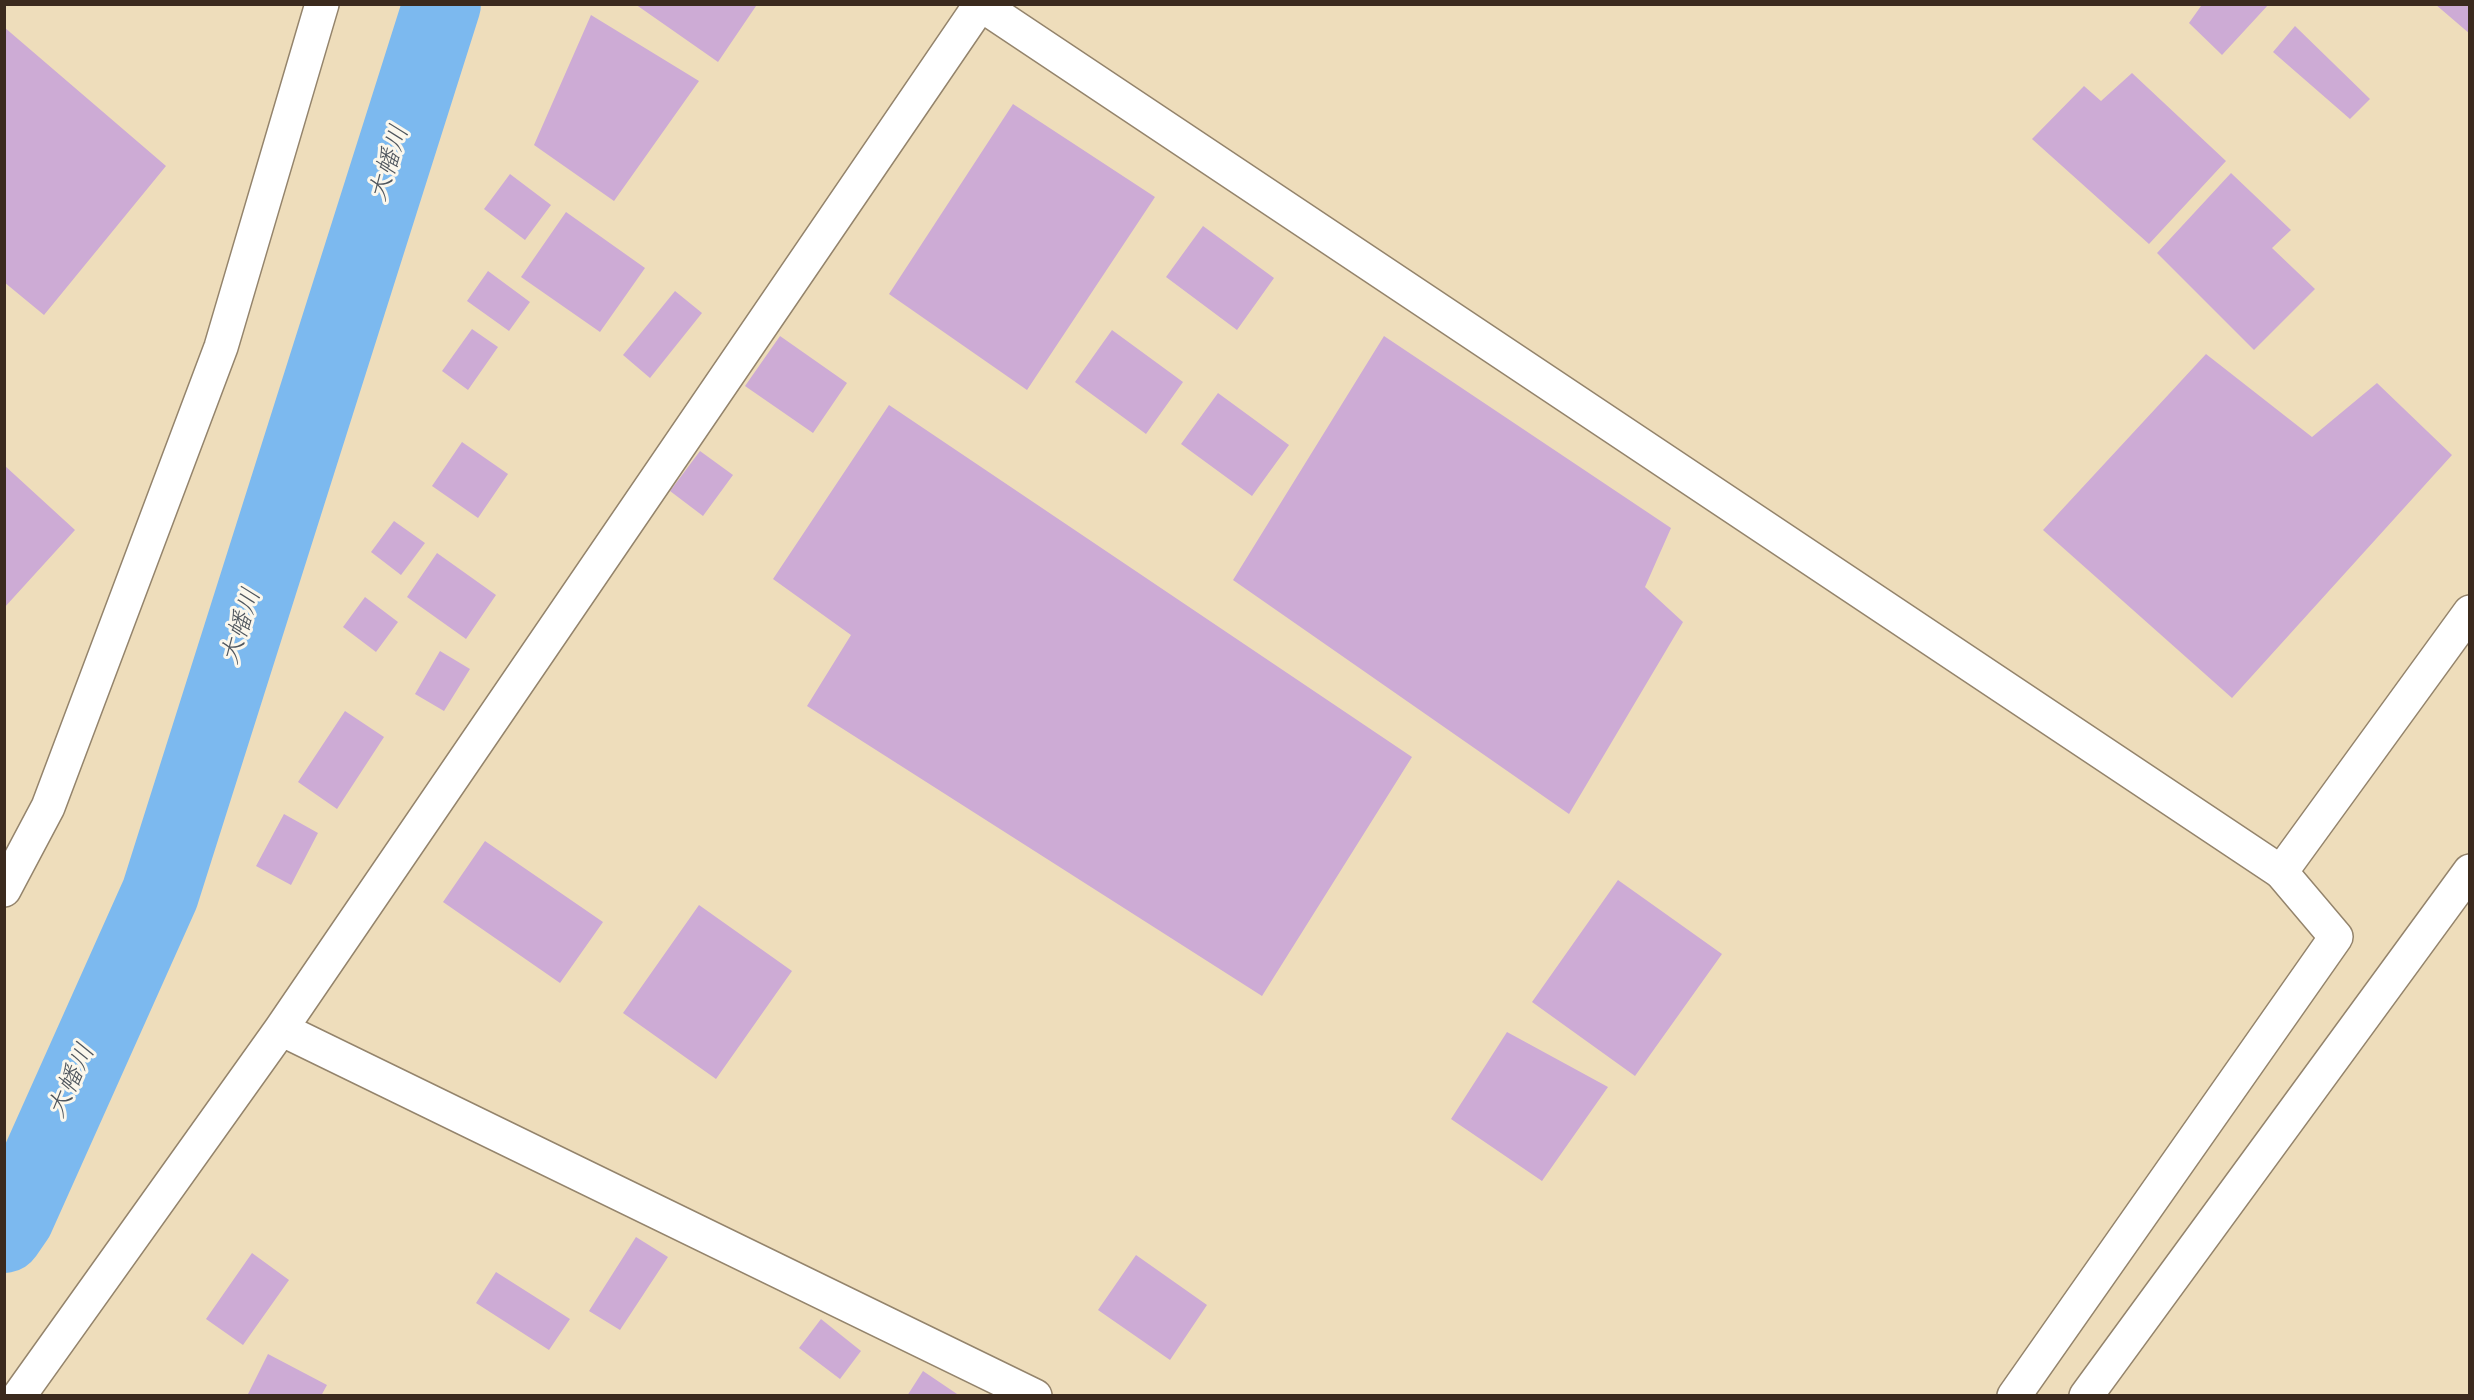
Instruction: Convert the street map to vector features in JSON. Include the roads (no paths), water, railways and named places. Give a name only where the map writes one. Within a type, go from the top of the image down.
[{"type":"street","points":[[4,890],[48,807],[221,347],[322,4]]},
{"type":"street","points":[[19,1395],[280,1029],[980,5],[2281,872],[2336,937],[2014,1395]]},
{"type":"street","points":[[2281,872],[2469,612]]},
{"type":"street","points":[[2086,1395],[2469,871]]},
{"type":"street","points":[[280,1029],[1035,1395]]},
{"type":"waterway","name":"大幡川","points":[[4,1234],[15,1218],[160,894],[442,4]]}]
